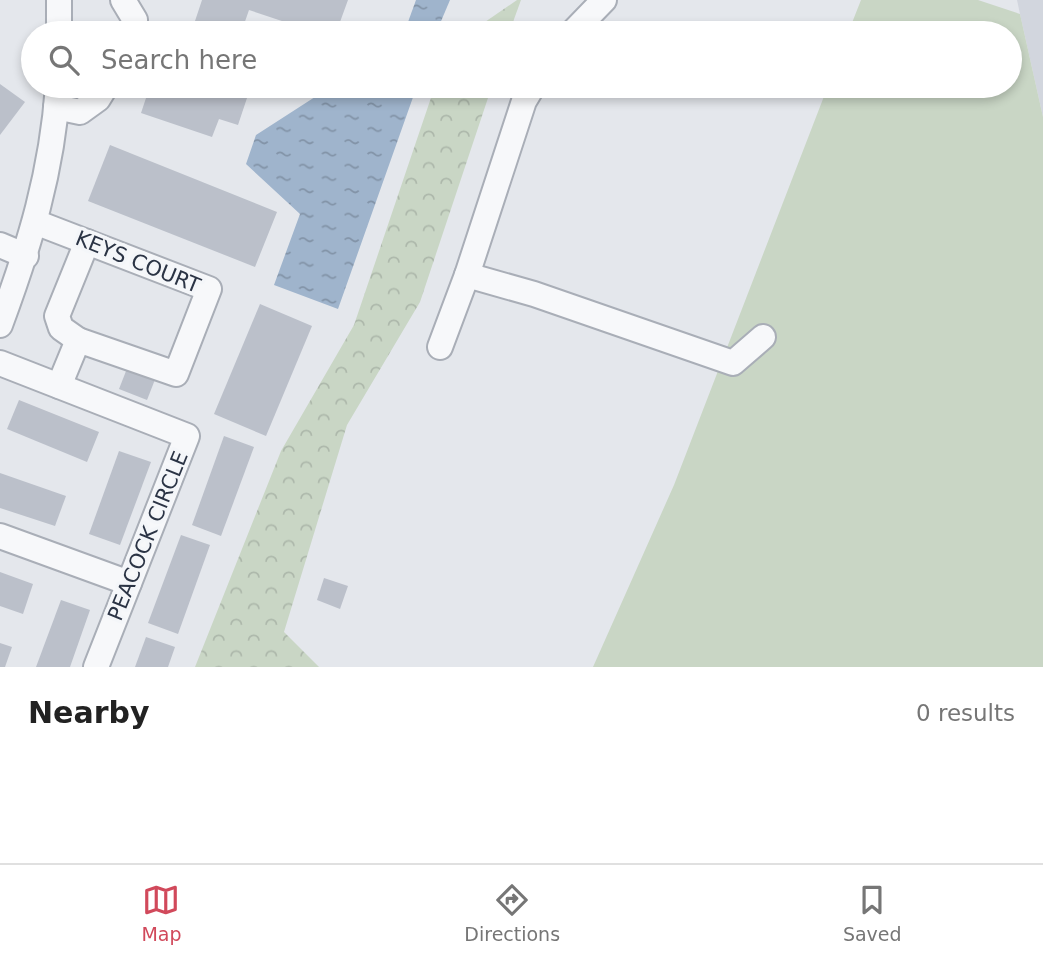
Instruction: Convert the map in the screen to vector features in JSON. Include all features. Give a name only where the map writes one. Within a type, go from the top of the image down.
[{"type":"street","points":[[59,0],[59,21]]},
{"type":"street","points":[[123,0],[135,21]]},
{"type":"street","points":[[584,21],[604,0]]},
{"type":"street","points":[[0,325],[26,256],[44,187],[57,98]]},
{"type":"street","points":[[60,98],[80,112],[99,98]]},
{"type":"street","points":[[440,347],[526,98]]},
{"type":"street","name":"KEYS COURT","points":[[35,222],[209,289],[176,374],[78,340]]},
{"type":"street","points":[[59,386],[78,340],[61,328],[57,316],[87,242]]},
{"type":"street","points":[[0,245],[26,256]]},
{"type":"street","points":[[467,275],[534,294],[733,363],[763,337]]},
{"type":"street","name":"PEACOCK CIRCLE","points":[[0,363],[187,436],[96,667]]},
{"type":"street","points":[[0,536],[129,583]]},
{"type":"shaded area","points":[[1017,0],[1043,0],[1043,117],[1022,21]]},
{"type":"green space","points":[[517,0],[521,0],[513,21],[486,21]]},
{"type":"green space","points":[[861,0],[978,0],[1020,14],[1022,21],[853,21]]},
{"type":"green space","points":[[1022,23],[1043,117],[1043,667],[593,667],[674,485],[823,98],[1022,98]]},
{"type":"green space","points":[[431,98],[488,98],[420,302],[347,425],[284,632],[319,667],[195,667],[281,451],[354,325]]},
{"type":"water","points":[[416,0],[450,0],[441,21],[408,21]]},
{"type":"water","points":[[313,98],[413,98],[338,309],[274,285],[300,214],[246,164],[256,135]]},
{"type":"building","points":[[202,0],[348,0],[340,21],[282,21],[249,10],[245,21],[195,21]]},
{"type":"building","points":[[0,84],[25,102],[0,135]]},
{"type":"building","points":[[146,98],[247,98],[238,125],[219,119],[212,137],[141,113]]},
{"type":"building","points":[[110,145],[277,212],[255,267],[88,201]]},
{"type":"building","points":[[260,304],[312,326],[266,436],[214,414]]},
{"type":"building","points":[[128,366],[156,377],[147,400],[119,389]]},
{"type":"building","points":[[19,400],[99,432],[87,462],[7,429]]},
{"type":"building","points":[[224,436],[254,447],[221,536],[192,525]]},
{"type":"building","points":[[119,451],[151,462],[120,545],[89,534]]},
{"type":"building","points":[[0,473],[66,496],[55,526],[0,508]]},
{"type":"building","points":[[181,535],[210,545],[178,634],[148,623]]},
{"type":"building","points":[[0,572],[33,584],[23,614],[0,606]]},
{"type":"building","points":[[324,578],[348,586],[340,609],[317,600]]},
{"type":"building","points":[[61,600],[90,610],[70,667],[36,667]]},
{"type":"building","points":[[146,637],[175,647],[168,667],[135,667]]},
{"type":"building","points":[[0,643],[12,647],[5,667],[0,667]]}]
